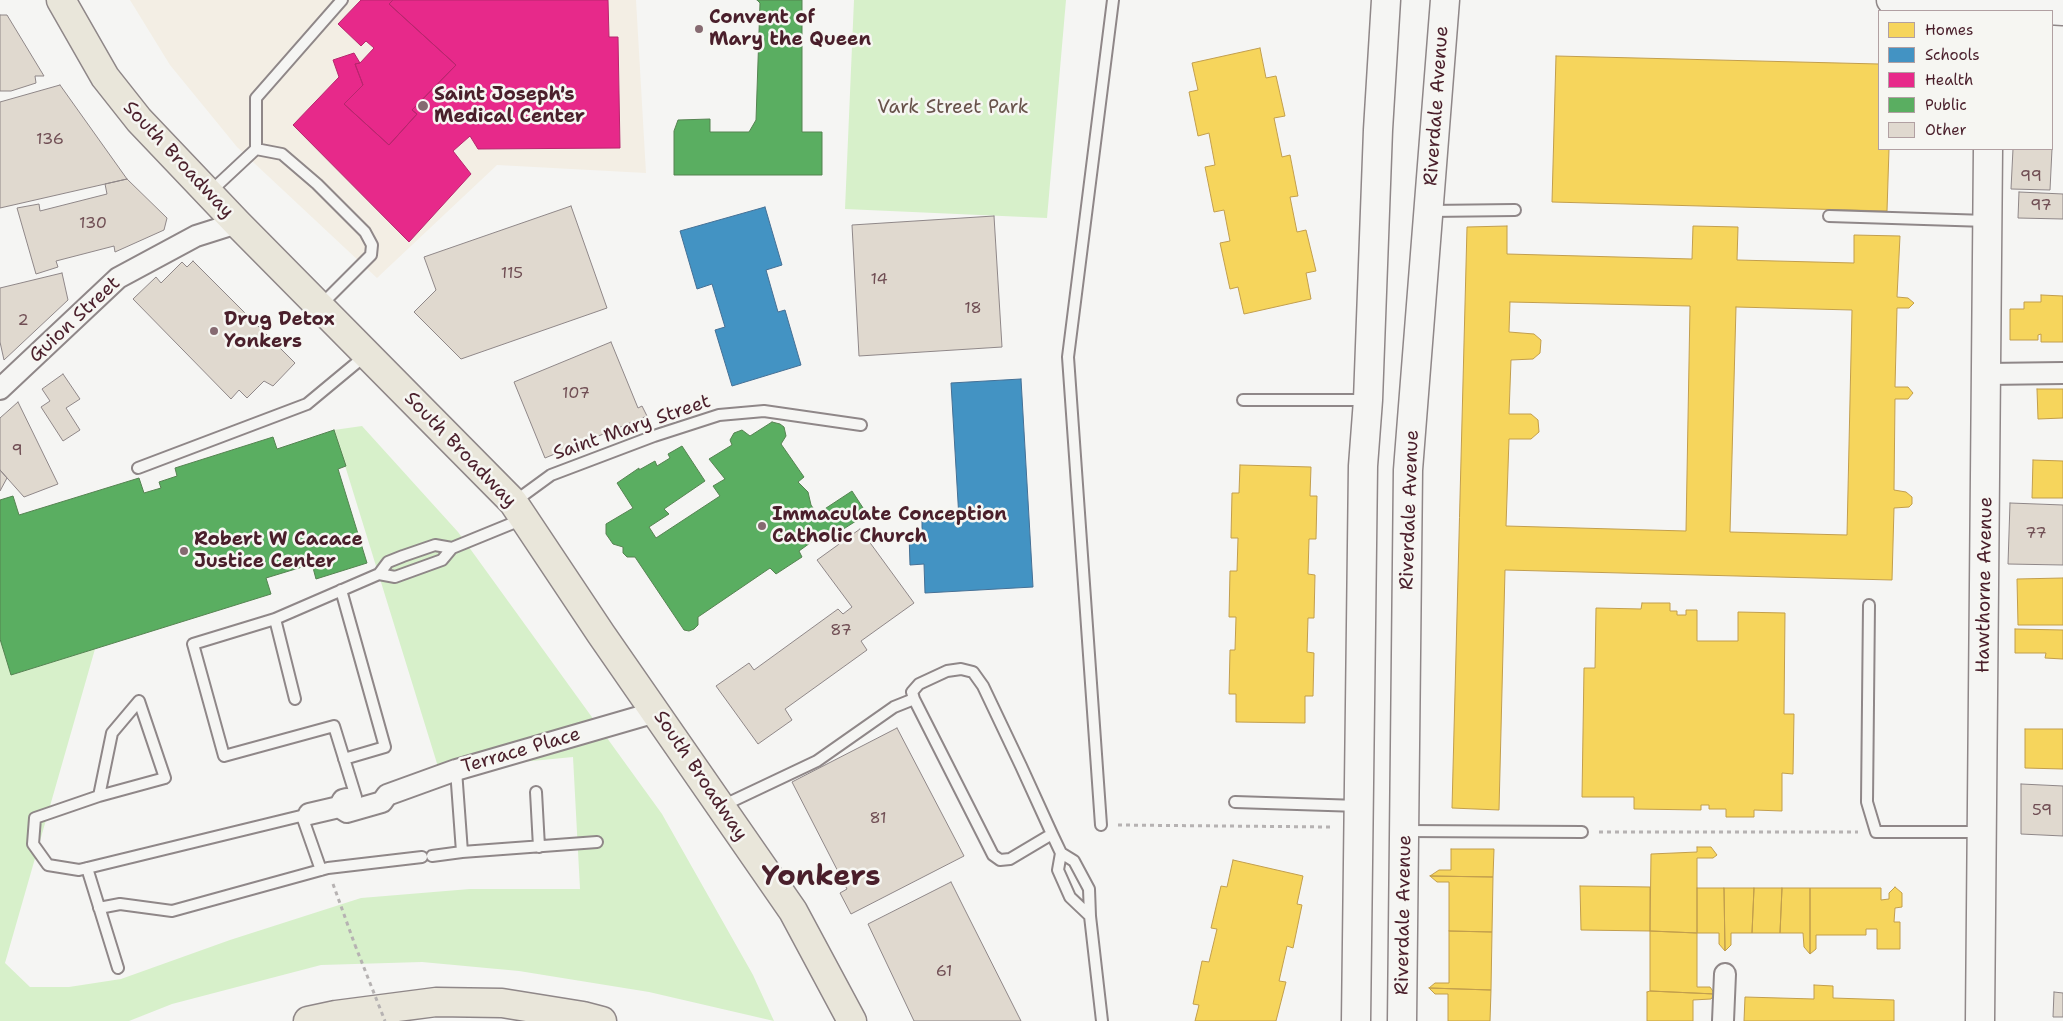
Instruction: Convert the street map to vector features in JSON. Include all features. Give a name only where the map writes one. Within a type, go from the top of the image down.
[{"type":"main road","name":"South Broadway","points":[[61,0],[71,20],[111,84],[139,120],[237,224],[367,354],[518,511],[793,911],[852,1021]]},
{"type":"main road","points":[[1356,1021],[1360,816],[1362,466],[1368,400],[1378,130],[1386,0]]},
{"type":"main road","name":"Riverdale Avenue","points":[[1402,1021],[1408,470],[1445,0]]},
{"type":"main road","points":[[1891,0],[2048,10]]},
{"type":"main road","name":"Hawthorne Avenue","points":[[1980,1021],[1988,150]]},
{"type":"main road","points":[[308,1021],[336,1015],[436,1002],[502,1003],[602,1021]]},
{"type":"street","name":"Guion Street","points":[[0,390],[118,278],[196,236],[237,224]]},
{"type":"street","points":[[1987,374],[2063,373]]},
{"type":"street","name":"Terrace Place","points":[[305,815],[347,802],[347,812],[382,802],[387,794],[456,770],[656,712]]},
{"type":"street","points":[[1723,1021],[1725,974]]},
{"type":"lane","points":[[209,194],[256,149],[256,98],[342,0]]},
{"type":"lane","points":[[1101,825],[1068,358],[1113,0]]},
{"type":"lane","points":[[256,149],[282,154],[317,184],[366,232],[372,245],[371,255],[319,306]]},
{"type":"lane","points":[[1428,211],[1514,210]]},
{"type":"lane","points":[[1829,216],[1988,222]]},
{"type":"lane","points":[[138,468],[307,404],[367,354]]},
{"type":"lane","points":[[1243,400],[1368,400]]},
{"type":"lane","name":"Saint Mary Street","points":[[452,548],[518,511],[551,475],[654,436],[719,415],[764,412],[861,425]]},
{"type":"lane","points":[[347,802],[344,759],[334,726],[224,756],[193,644],[275,619],[380,574],[395,577],[418,569],[442,560],[452,548],[435,545],[403,556],[388,562],[380,574]]},
{"type":"lane","points":[[341,590],[385,747],[344,759]]},
{"type":"lane","points":[[1869,605],[1867,802],[1876,832],[1982,832]]},
{"type":"lane","points":[[275,619],[295,699]]},
{"type":"lane","points":[[1052,834],[1010,859],[1000,860],[993,855],[922,711],[914,700],[912,692],[920,684],[947,671],[961,669],[972,672],[983,686],[1052,834],[1061,854],[1058,870],[1070,897],[1090,916]]},
{"type":"lane","points":[[721,806],[817,761],[894,707],[914,700]]},
{"type":"lane","points":[[99,796],[112,733],[139,701],[165,778],[99,796],[35,818],[33,844],[48,865],[79,870],[305,815],[321,870]]},
{"type":"lane","points":[[456,770],[462,852]]},
{"type":"lane","points":[[536,792],[539,847]]},
{"type":"lane","points":[[1235,802],[1360,816]]},
{"type":"lane","points":[[1405,831],[1582,832]]},
{"type":"lane","points":[[99,908],[120,904],[172,911],[321,870],[462,852],[596,842]]},
{"type":"lane","points":[[1061,854],[1074,861],[1090,889],[1090,916],[1102,1021]]},
{"type":"lane","points":[[87,868],[118,968]]},
{"type":"path","points":[[1101,825],[1360,816]]},
{"type":"path","points":[[1582,832],[1876,832]]},
{"type":"path","points":[[354,945],[385,1021]]},
{"type":"shaded area","name":"Saint Joseph's Medical Center","points":[[130,0],[636,0],[646,173],[497,165],[377,278],[237,147],[170,65]]},
{"type":"green space","name":"Vark Street Park","points":[[854,0],[1066,0],[1047,218],[845,209]]},
{"type":"green space","points":[[362,426],[458,532],[662,814],[753,975],[774,1021],[649,992],[519,971],[422,962],[321,965],[172,1004],[129,1021],[0,1021],[0,639],[12,675],[95,649],[5,963],[30,987],[69,987],[121,979],[230,940],[361,898],[470,889],[580,889],[573,757],[439,770],[334,430]]},
{"type":"building: Homes","points":[[1260,48],[1266,78],[1276,76],[1285,116],[1274,118],[1282,157],[1290,155],[1298,196],[1290,197],[1297,232],[1306,230],[1316,271],[1306,273],[1311,299],[1244,314],[1238,287],[1230,289],[1220,243],[1230,241],[1224,210],[1214,212],[1205,167],[1215,165],[1209,133],[1198,136],[1189,92],[1198,90],[1192,63]]},
{"type":"building: Homes","points":[[1556,56],[1878,64],[1878,150],[1889,150],[1887,211],[1552,202]]},
{"type":"building: Homes","points":[[1507,226],[1507,254],[1692,259],[1693,226],[1738,227],[1737,260],[1854,263],[1854,235],[1900,236],[1897,297],[1908,298],[1914,303],[1909,308],[1897,308],[1895,387],[1908,387],[1913,393],[1908,399],[1895,399],[1894,490],[1906,492],[1912,497],[1912,504],[1909,507],[1894,508],[1892,580],[1505,570],[1499,810],[1452,808],[1467,227]],"holes":[[[1510,302],[1690,306],[1686,531],[1506,526],[1509,439],[1531,439],[1539,432],[1538,420],[1531,414],[1509,414],[1511,360],[1533,359],[1540,353],[1541,340],[1534,334],[1509,332]],[[1736,307],[1852,310],[1847,535],[1730,532]]]},
{"type":"building: Homes","points":[[2041,295],[2063,296],[2063,342],[2041,342],[2041,334],[2038,335],[2038,340],[2010,340],[2010,309],[2024,309],[2024,302],[2041,302]]},
{"type":"building: Homes","points":[[2037,389],[2063,389],[2063,418],[2038,419]]},
{"type":"building: Homes","points":[[2033,460],[2063,461],[2063,498],[2032,498]]},
{"type":"building: Homes","points":[[1240,465],[1311,467],[1310,496],[1317,496],[1316,539],[1309,539],[1308,574],[1315,575],[1314,618],[1308,618],[1307,652],[1314,653],[1313,696],[1305,696],[1305,723],[1236,722],[1236,694],[1229,694],[1230,650],[1235,650],[1236,617],[1229,617],[1230,571],[1237,571],[1238,538],[1231,538],[1232,493],[1239,493]]},
{"type":"building: Homes","points":[[2063,578],[2063,625],[2018,625],[2017,579]]},
{"type":"building: Homes","points":[[1642,603],[1670,603],[1670,611],[1677,611],[1677,615],[1686,615],[1686,610],[1697,610],[1697,641],[1738,641],[1738,612],[1785,613],[1784,714],[1794,714],[1793,774],[1782,773],[1782,811],[1754,810],[1754,817],[1726,817],[1726,809],[1709,809],[1709,805],[1701,805],[1701,810],[1634,809],[1634,797],[1582,797],[1584,668],[1595,668],[1596,608],[1641,609]]},
{"type":"building: Homes","points":[[2015,629],[2063,630],[2063,659],[2045,658],[2046,653],[2015,653]]},
{"type":"building: Homes","points":[[2025,729],[2063,729],[2063,769],[2025,768]]},
{"type":"building: Homes","points":[[1697,847],[1711,847],[1717,855],[1713,858],[1697,858],[1697,933],[1650,931],[1651,854],[1697,852]]},
{"type":"building: Homes","points":[[1451,849],[1494,849],[1493,877],[1430,876],[1439,870],[1451,870]]},
{"type":"building: Homes","points":[[1233,860],[1303,876],[1297,904],[1302,905],[1293,948],[1287,946],[1279,981],[1286,982],[1276,1021],[1195,1021],[1199,1005],[1193,1004],[1202,961],[1209,962],[1217,929],[1211,928],[1221,886],[1227,887]]},
{"type":"building: Homes","points":[[1430,876],[1493,877],[1492,932],[1449,931],[1449,882],[1437,882]]},
{"type":"building: Homes","points":[[1580,886],[1650,887],[1650,931],[1581,930]]},
{"type":"building: Homes","points":[[1895,887],[1902,893],[1902,907],[1895,908],[1894,922],[1900,922],[1900,949],[1877,949],[1877,929],[1866,929],[1866,935],[1816,935],[1816,949],[1810,954],[1810,888],[1881,888],[1881,900],[1889,899],[1889,893]]},
{"type":"building: Homes","points":[[1697,888],[1724,888],[1725,951],[1719,944],[1719,933],[1697,933]]},
{"type":"building: Homes","points":[[1724,888],[1754,888],[1752,933],[1731,933],[1731,945],[1725,951]]},
{"type":"building: Homes","points":[[1754,888],[1782,888],[1780,933],[1752,933]]},
{"type":"building: Homes","points":[[1782,888],[1810,888],[1810,954],[1804,947],[1803,933],[1780,933]]},
{"type":"building: Homes","points":[[1449,931],[1492,932],[1491,990],[1429,988],[1435,983],[1449,983]]},
{"type":"building: Homes","points":[[1650,931],[1697,933],[1697,987],[1710,987],[1715,994],[1650,991]]},
{"type":"building: Homes","points":[[1814,985],[1833,986],[1833,998],[1894,1000],[1894,1021],[1744,1021],[1745,997],[1814,999]]},
{"type":"building: Homes","points":[[1429,988],[1491,990],[1490,1021],[1448,1021],[1448,994],[1435,994]]},
{"type":"building: Homes","points":[[1647,992],[1715,994],[1711,999],[1693,1000],[1693,1021],[1647,1021]]},
{"type":"building: Schools","points":[[765,207],[782,265],[766,270],[778,312],[785,310],[801,365],[732,386],[715,330],[725,327],[712,284],[697,289],[680,231]]},
{"type":"building: Schools","points":[[1021,379],[1033,587],[925,593],[924,564],[910,565],[909,534],[922,533],[922,521],[959,519],[951,383]]},
{"type":"building: Health","points":[[361,0],[393,0],[389,4],[456,65],[412,110],[417,114],[389,145],[344,104],[363,85],[355,64],[360,63],[374,48],[366,41],[361,46],[338,24]]},
{"type":"building: Health","name":"Saint Joseph's Medical Center","points":[[393,0],[608,0],[609,37],[618,37],[620,148],[478,149],[470,136],[453,151],[471,174],[409,242],[293,125],[339,77],[333,60],[354,53],[360,63],[355,64],[363,85],[344,104],[389,145],[417,114],[412,110],[456,65],[389,4]]},
{"type":"building: Public","points":[[757,0],[802,0],[802,132],[822,132],[822,175],[674,175],[674,131],[678,120],[710,119],[710,132],[749,132],[756,120],[760,3]]},
{"type":"building: Public","name":"Immaculate Conception Catholic Church","points":[[772,422],[784,427],[786,436],[781,444],[804,477],[798,482],[808,492],[811,505],[817,514],[852,491],[867,514],[831,537],[828,530],[799,551],[802,557],[776,574],[770,568],[698,617],[698,625],[694,629],[684,630],[635,557],[627,557],[623,553],[623,547],[613,544],[606,534],[606,524],[633,508],[617,483],[639,468],[639,470],[655,461],[657,466],[670,458],[668,454],[682,446],[705,481],[664,509],[669,514],[649,527],[656,538],[720,496],[713,486],[725,479],[709,459],[732,445],[730,440],[734,433],[742,430],[750,436]]},
{"type":"building: Public","points":[[334,430],[346,466],[338,469],[367,563],[316,579],[312,564],[266,578],[271,594],[11,675],[0,639],[0,500],[13,496],[19,515],[139,478],[144,493],[161,488],[159,482],[177,476],[175,468],[273,437],[277,449]]},
{"type":"building: Other","points":[[0,15],[7,15],[44,76],[35,76],[36,83],[11,91],[0,91]]},
{"type":"building: Other","points":[[60,85],[127,179],[0,208],[0,102]]},
{"type":"building: Other","points":[[2013,150],[2052,150],[2050,190],[2011,189]]},
{"type":"building: Other","points":[[127,179],[167,218],[164,230],[115,252],[114,246],[56,261],[58,267],[36,274],[17,208],[39,204],[40,211],[107,194],[105,184]]},
{"type":"building: Other","points":[[2019,192],[2063,194],[2063,219],[2018,218]]},
{"type":"building: Other","points":[[571,206],[607,308],[461,359],[414,312],[436,290],[424,257]]},
{"type":"building: Other","points":[[994,216],[1002,347],[859,356],[852,225]]},
{"type":"building: Other","name":"Drug Detox Yonkers","points":[[193,261],[295,363],[273,386],[264,381],[247,398],[239,390],[231,399],[133,299],[156,277],[161,283],[182,262],[187,267]]},
{"type":"building: Other","points":[[62,273],[68,300],[4,360],[0,342],[0,288]]},
{"type":"building: Other","points":[[611,342],[638,408],[642,406],[647,416],[545,458],[514,382]]},
{"type":"building: Other","points":[[63,374],[80,399],[66,408],[80,430],[63,441],[41,407],[50,401],[42,389]]},
{"type":"building: Other","points":[[18,402],[58,484],[24,497],[0,470],[0,418]]},
{"type":"building: Other","points":[[0,470],[7,478],[0,491]]},
{"type":"building: Other","points":[[2010,503],[2063,505],[2063,565],[2008,564]]},
{"type":"building: Other","points":[[860,529],[914,603],[861,641],[867,650],[785,709],[792,720],[758,744],[716,686],[749,663],[754,670],[838,609],[843,614],[852,607],[817,560]]},
{"type":"building: Other","points":[[897,728],[964,856],[851,914],[840,893],[847,889],[792,782]]},
{"type":"building: Other","points":[[2021,784],[2063,786],[2063,836],[2021,834]]},
{"type":"building: Other","points":[[951,882],[1021,1021],[914,1021],[868,924]]},
{"type":"building: Other","points":[[2054,992],[2063,993],[2063,1017],[2053,1017]]},
{"type":"place","name":"Convent of Mary the Queen","points":[[699,29]]},
{"type":"place","name":"Saint Joseph's Medical Center","points":[[423,106]]},
{"type":"place","name":"Drug Detox Yonkers","points":[[214,331]]},
{"type":"place","name":"Immaculate Conception Catholic Church","points":[[762,526]]},
{"type":"place","name":"Robert W Cacace Justice Center","points":[[184,551]]},
{"type":"district","name":"Yonkers","points":[[821,877]]}]
